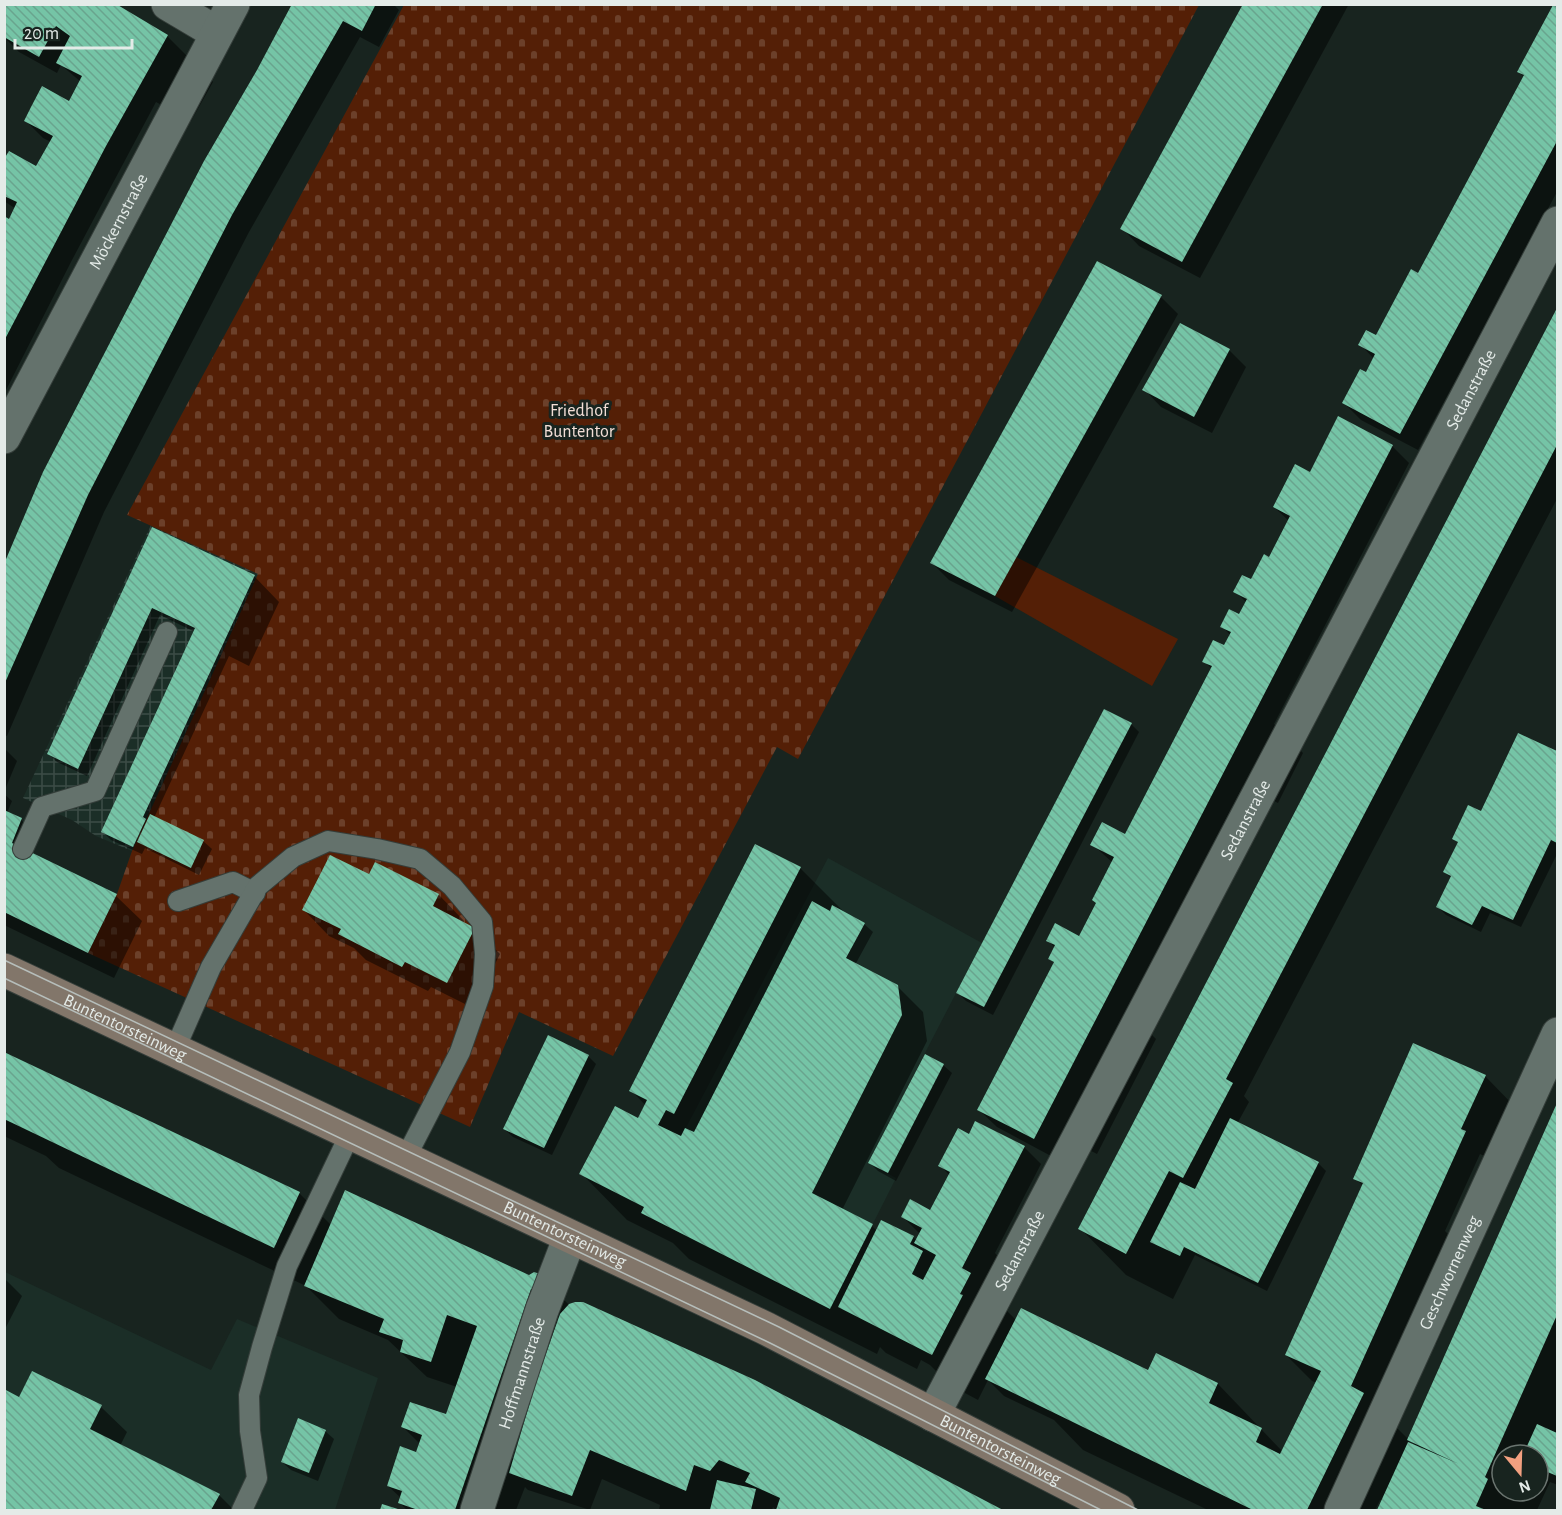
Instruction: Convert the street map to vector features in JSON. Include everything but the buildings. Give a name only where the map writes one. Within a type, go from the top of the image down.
[{"type":"street","points":[[168,4],[217,33]]},
{"type":"street","name":"Möckernstraße","points":[[4,437],[232,4]]},
{"type":"street","name":"Sedanstraße","points":[[933,1415],[1557,223]]},
{"type":"street","name":"Buntentorsteinweg","points":[[4,970],[765,1328],[1118,1510]]},
{"type":"street","name":"Geschwornenweg","points":[[1341,1510],[1557,1034]]},
{"type":"street","name":"Hoffmannstraße","points":[[477,1510],[542,1310],[570,1237]]},
{"type":"lane","points":[[23,849],[42,807],[95,791],[167,632]]},
{"type":"lane","points":[[176,1049],[211,967],[258,886],[293,857],[328,841],[420,859],[452,886],[482,922],[485,954],[483,986],[460,1052],[405,1159]]},
{"type":"lane","points":[[178,901],[233,882],[255,893]]},
{"type":"lane","points":[[242,1510],[257,1478],[250,1431],[249,1395],[262,1347],[287,1266],[350,1134]]},
{"type":"shaded area","points":[[151,525],[258,574],[132,851],[96,836],[72,820],[23,798]]},
{"type":"shaded area","points":[[828,858],[982,943],[868,1163],[896,1178],[830,1309],[641,1213]]},
{"type":"shaded area","points":[[5,1272],[211,1370],[237,1319],[378,1378],[335,1510],[5,1510]]},
{"type":"green space","name":"Friedhof Buntentor","points":[[404,5],[1199,5],[798,759],[777,747],[613,1056],[519,1012],[470,1127],[88,953],[117,894],[132,851],[258,574],[127,515]]},
{"type":"green space","points":[[1016,557],[1178,639],[1152,686],[995,596]]},
{"type":"tram line","points":[[4,960],[779,1327],[1138,1510]]},
{"type":"tram line","points":[[4,978],[770,1343],[1101,1510]]}]
